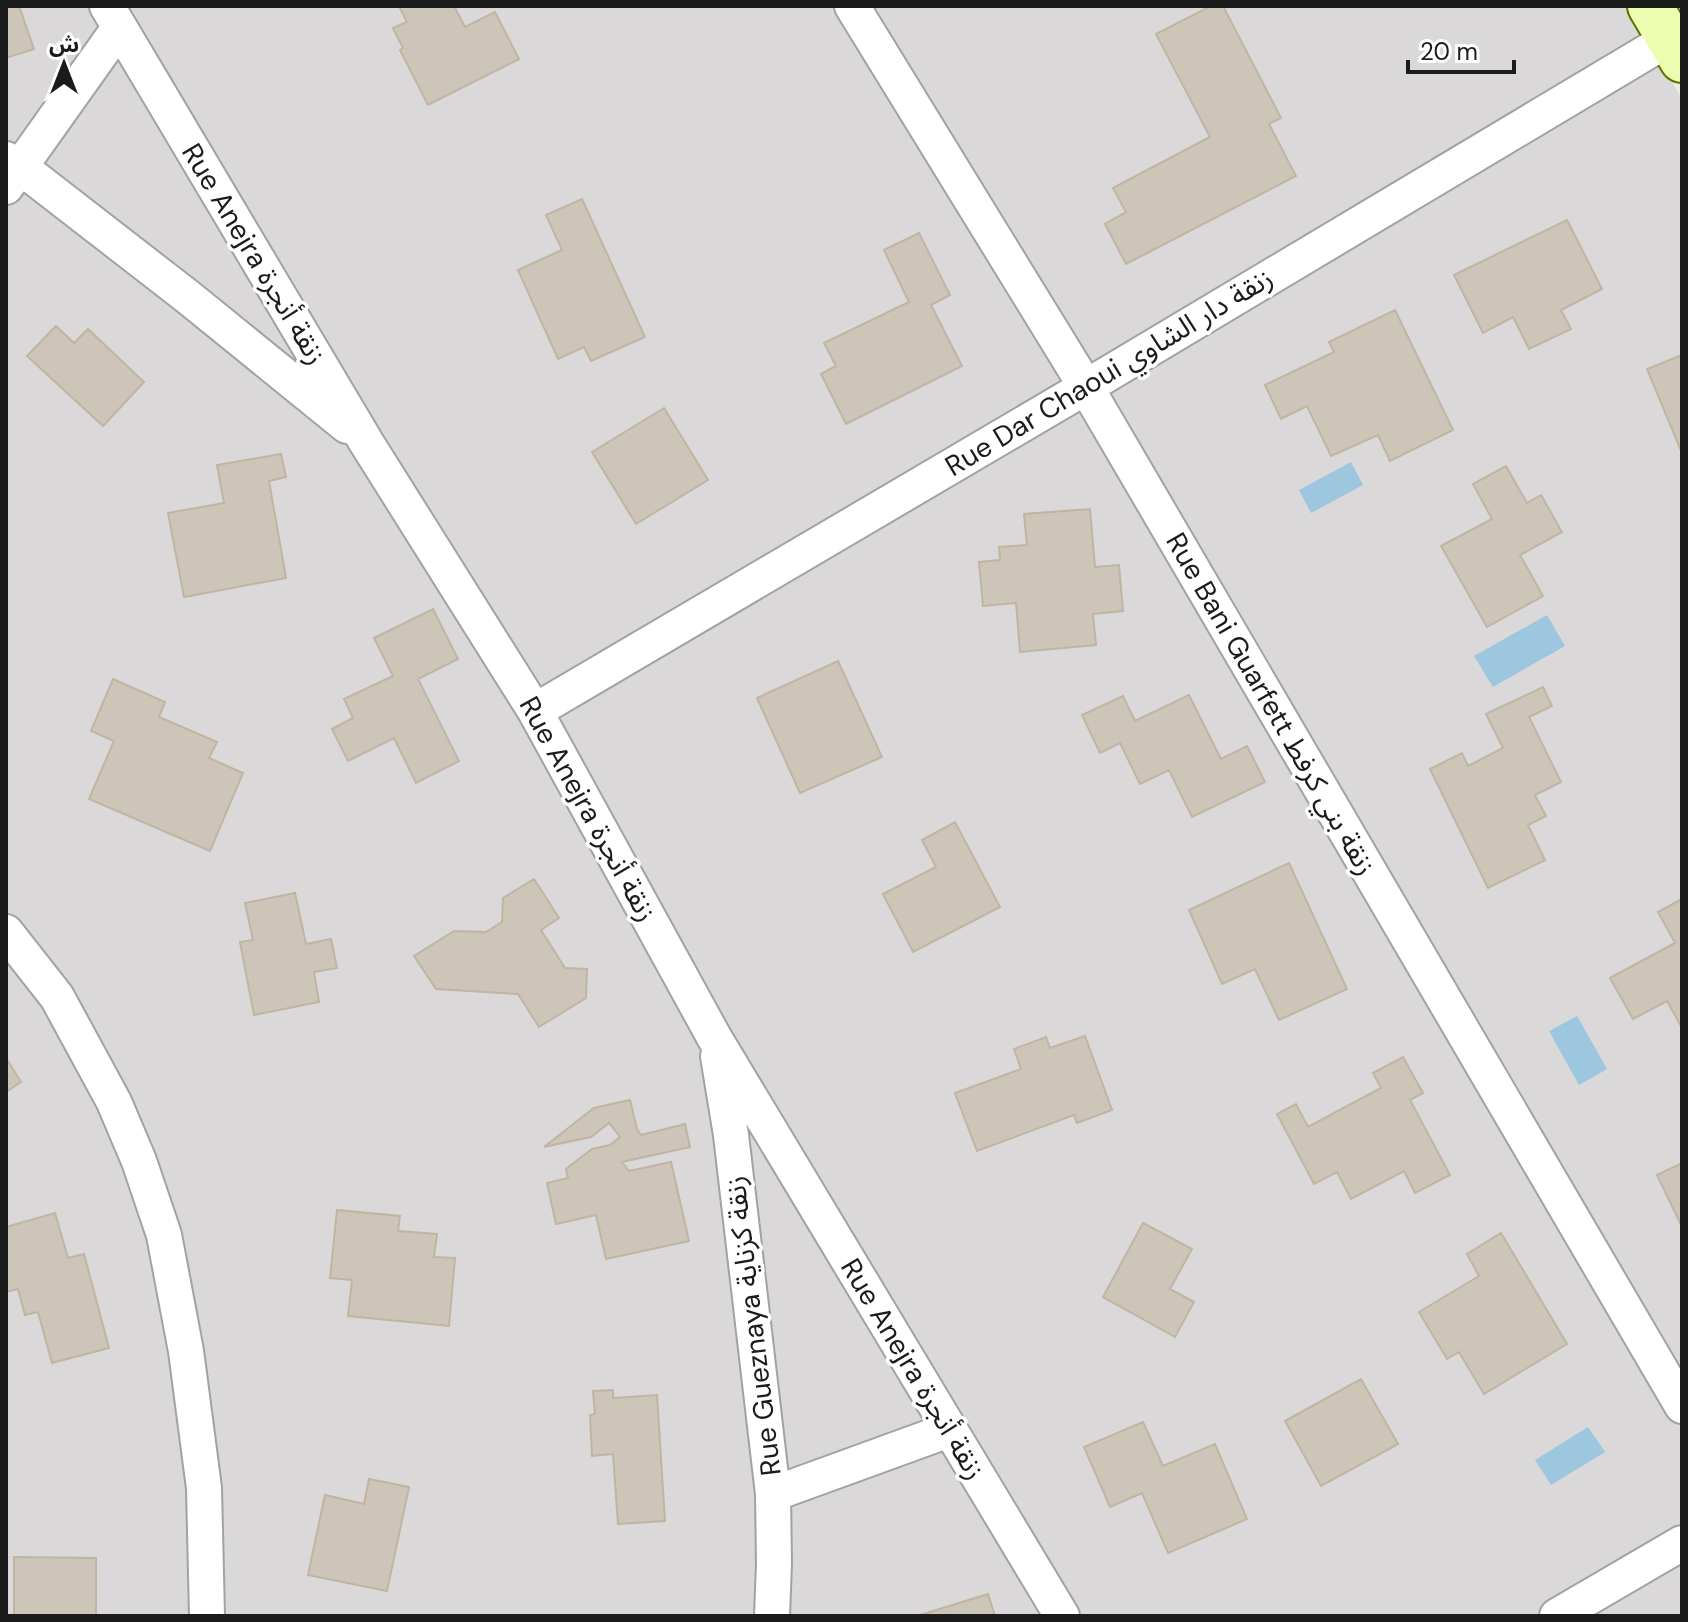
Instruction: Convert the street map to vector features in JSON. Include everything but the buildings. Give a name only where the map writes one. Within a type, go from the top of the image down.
[{"type":"street","name":"Rue Bani Guarfett زنقة بني كرفط","points":[[852,6],[1086,387],[1682,1406]]},
{"type":"street","points":[[113,17],[10,171],[188,297],[366,442]]},
{"type":"street","name":"Rue Anejra زنقة أنجرة","points":[[113,17],[366,442],[535,711],[714,1037],[1062,1616]]},
{"type":"street","name":"Rue Dar Chaoui زنقة دار الشاوي","points":[[535,711],[1086,387],[1671,34]]},
{"type":"street","points":[[6,932],[57,997],[114,1102],[139,1161],[164,1235],[186,1351],[204,1488],[207,1616]]},
{"type":"street","name":"Rue Gueznaya زنقة كزناية","points":[[714,1037],[731,1135],[773,1494],[772,1616]]},
{"type":"street","points":[[773,1494],[949,1430]]},
{"type":"street","points":[[1557,1616],[1682,1543]]},
{"type":"shaded area","points":[[6,6],[1627,6],[1682,99],[1682,1616],[6,1616]]},
{"type":"water","points":[[1351,462],[1363,485],[1311,513],[1299,490]]},
{"type":"water","points":[[1547,615],[1565,646],[1493,687],[1474,656]]},
{"type":"water","points":[[1577,1016],[1607,1069],[1579,1085],[1549,1031]]},
{"type":"water","points":[[1588,1427],[1605,1452],[1551,1485],[1535,1460]]}]
